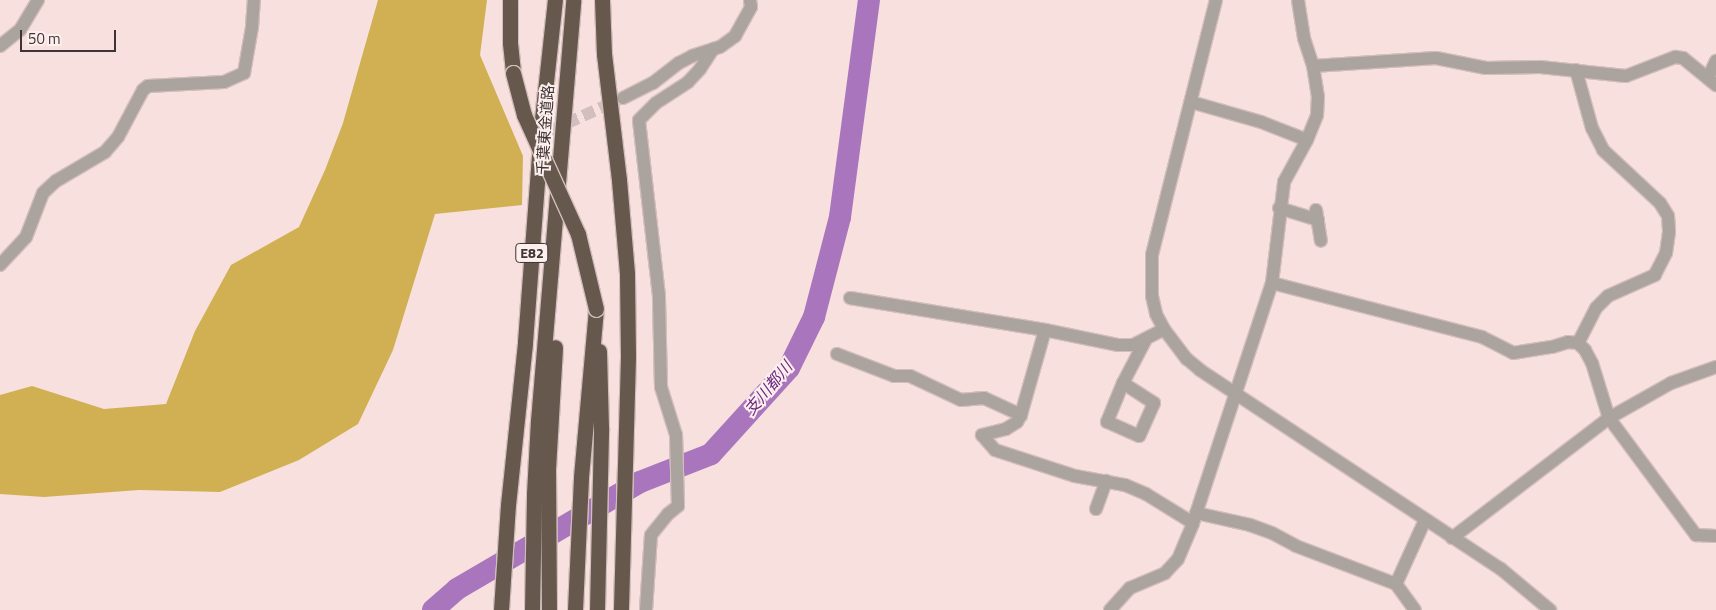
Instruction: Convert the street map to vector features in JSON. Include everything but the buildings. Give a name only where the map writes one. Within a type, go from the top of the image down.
[{"type":"highway","points":[[510,0],[510,43],[514,74],[524,115],[578,234],[596,309],[601,366],[597,610]]},
{"type":"highway","name":"E82","points":[[501,610],[508,505],[525,342],[541,128],[555,0]]},
{"type":"highway","name":"千葉東金道路","points":[[552,262],[573,0]]},
{"type":"highway","points":[[602,0],[604,54],[619,180],[627,274],[626,440],[621,610]]},
{"type":"highway","name":"E82","points":[[549,610],[548,482],[557,295],[552,262]]},
{"type":"highway","name":"E82","points":[[532,606],[534,494],[552,262]]},
{"type":"highway","points":[[575,610],[581,477],[596,309]]},
{"type":"street","points":[[0,46],[20,30],[38,0]]},
{"type":"street","points":[[0,265],[26,236],[43,193],[56,181],[105,152],[118,137],[143,90],[148,86],[224,82],[244,73],[252,27],[254,0]]},
{"type":"street","points":[[623,98],[653,83],[692,56],[720,46],[735,36],[751,7],[750,0]]},
{"type":"street","points":[[1216,0],[1152,255],[1152,296],[1156,314],[1164,329],[1187,359],[1500,569],[1550,610]]},
{"type":"street","points":[[1110,610],[1130,588],[1165,573],[1172,567],[1195,518],[1272,283],[1279,208],[1284,182],[1307,140],[1317,115],[1318,97],[1313,66],[1304,38],[1298,0]]},
{"type":"street","points":[[646,610],[651,535],[668,514],[678,506],[676,435],[661,387],[659,296],[639,120],[656,104],[688,82],[700,69],[713,49]]},
{"type":"street","points":[[1313,66],[1436,58],[1486,68],[1540,67],[1626,76],[1636,74],[1660,62],[1684,58],[1712,81],[1716,61]]},
{"type":"street","points":[[1576,70],[1592,128],[1603,150],[1660,203],[1668,216],[1669,232],[1666,253],[1655,275],[1608,296],[1596,308],[1578,343]]},
{"type":"street","points":[[1191,102],[1261,122],[1307,140]]},
{"type":"street","points":[[1279,208],[1317,215],[1321,241]]},
{"type":"street","points":[[1272,283],[1482,336],[1513,353],[1552,348],[1568,342],[1578,343],[1585,350],[1592,363],[1609,418],[1696,535],[1716,536]]},
{"type":"street","points":[[850,298],[1045,330],[1118,345],[1133,345],[1164,329]]},
{"type":"street","points":[[1045,330],[1021,415],[1017,422],[1006,429],[982,434],[995,450],[1075,476],[1125,484],[1195,518],[1250,525],[1272,533],[1296,546],[1396,584],[1415,610]]},
{"type":"street","points":[[1123,383],[1146,339]]},
{"type":"street","points":[[837,354],[894,376],[910,376],[961,400],[984,398],[1021,415]]},
{"type":"street","points":[[1452,538],[1609,418],[1672,383],[1716,367]]},
{"type":"street","points":[[1096,508],[1106,481]]},
{"type":"street","points":[[1396,584],[1425,520]]},
{"type":"shaded area","points":[[378,0],[487,0],[480,55],[523,156],[522,205],[435,214],[393,350],[358,424],[299,460],[220,492],[139,490],[44,497],[0,494],[0,395],[32,386],[104,409],[166,404],[195,331],[231,265],[299,227],[325,170],[343,123]]},
{"type":"waterway","name":"支川都川","points":[[433,610],[457,589],[640,482],[711,454],[789,368],[814,317],[840,217],[869,0]]},
{"type":"tunnel","points":[[534,138],[618,100]]}]
